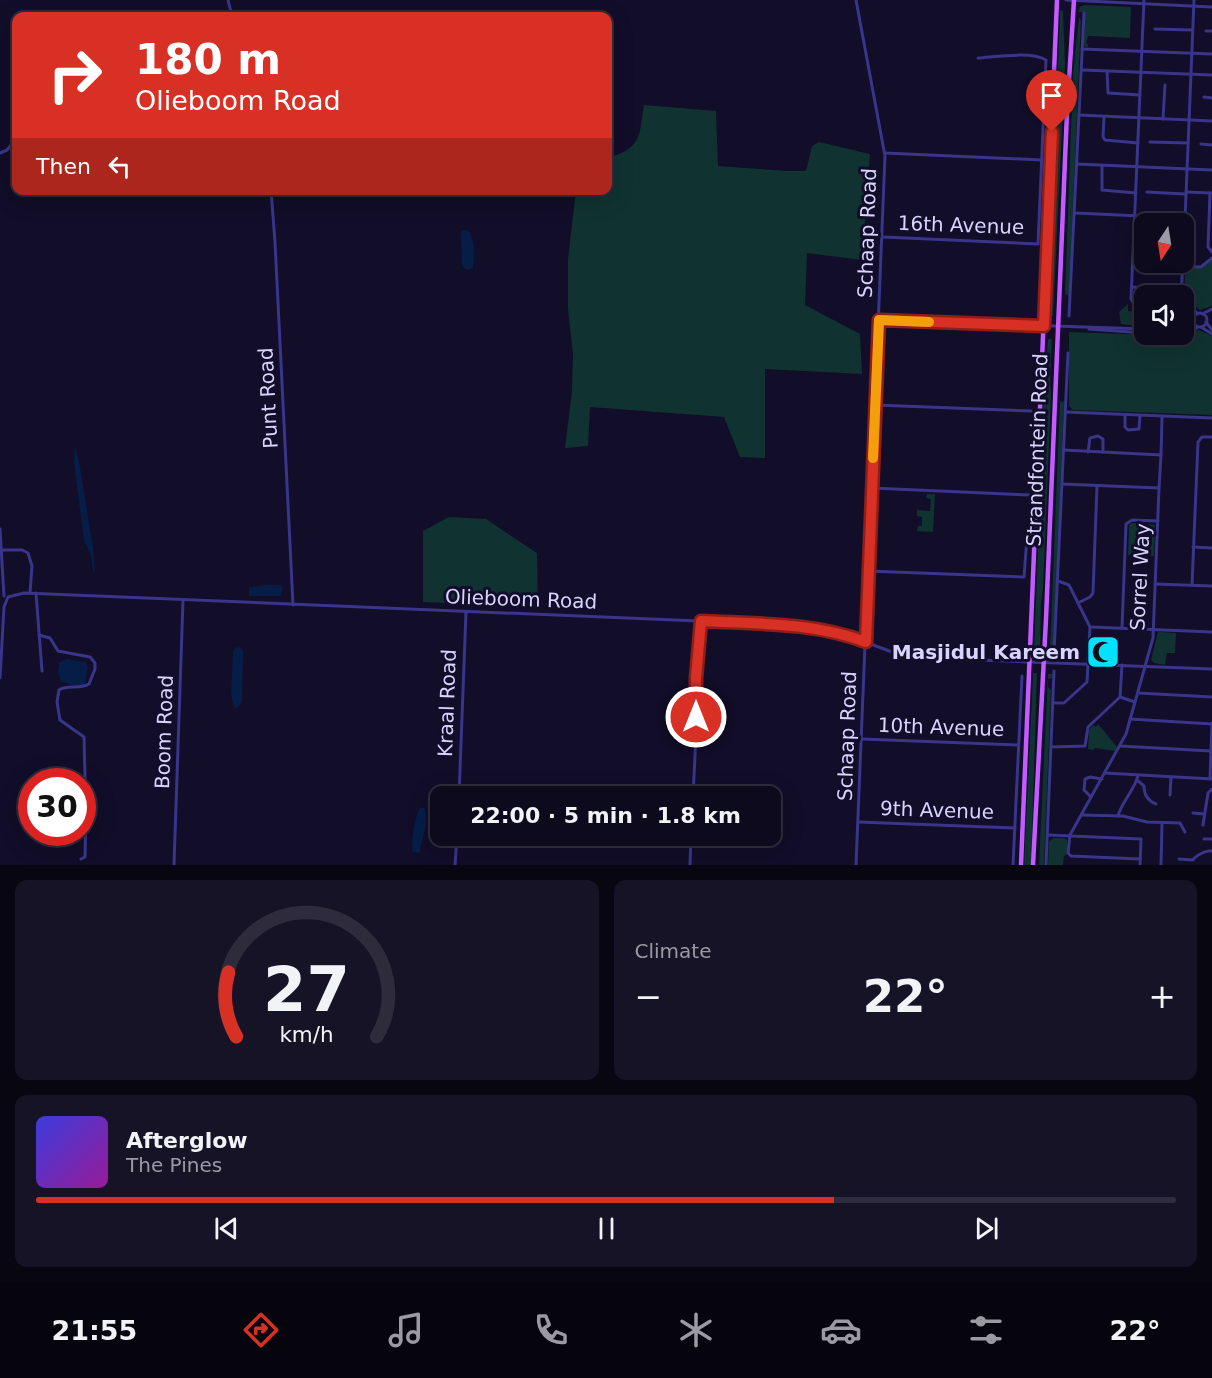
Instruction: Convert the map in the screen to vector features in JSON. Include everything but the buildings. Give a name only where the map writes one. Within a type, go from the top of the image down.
[{"type":"main road","name":"Strandfontein Road","points":[[1021,865],[1057,0]]},
{"type":"main road","name":"Strandfontein Road","points":[[1034,865],[1074,0]]},
{"type":"street","name":"Schaap Road","points":[[856,0],[885,153],[856,865]]},
{"type":"street","points":[[1066,0],[1212,7]]},
{"type":"street","points":[[1185,213],[1194,0]]},
{"type":"street","points":[[1135,213],[1144,2]]},
{"type":"street","points":[[1069,316],[1084,14]]},
{"type":"street","points":[[1155,29],[1192,30]]},
{"type":"street","points":[[1206,31],[1212,31]]},
{"type":"street","points":[[1082,49],[1212,54]]},
{"type":"street","points":[[885,153],[1041,160],[1046,59],[996,56],[978,58]]},
{"type":"street","points":[[1081,70],[1212,75]]},
{"type":"street","points":[[1107,71],[1108,93],[1140,95]]},
{"type":"street","points":[[1163,119],[1165,85]]},
{"type":"street","points":[[1204,97],[1212,98]]},
{"type":"street","points":[[1079,115],[1212,121]]},
{"type":"street","points":[[1104,117],[1103,137],[1105,140],[1138,143]]},
{"type":"street","points":[[1150,142],[1188,143]]},
{"type":"street","points":[[0,153],[7,150],[12,144]]},
{"type":"street","points":[[1201,144],[1212,145]]},
{"type":"street","name":"16th Avenue","points":[[883,237],[1038,244],[1041,160]]},
{"type":"street","points":[[1077,164],[1212,170]]},
{"type":"street","points":[[1102,165],[1102,190],[1136,193]]},
{"type":"street","points":[[1147,192],[1211,193],[1208,247],[1212,252]]},
{"type":"street","name":"Punt Road","points":[[271,195],[293,605]]},
{"type":"street","points":[[1075,213],[1134,216]]},
{"type":"street","points":[[1134,240],[1132,287],[1134,304]]},
{"type":"street","points":[[1194,266],[1201,267],[1212,258]]},
{"type":"street","points":[[1194,309],[1207,321],[1212,332]]},
{"type":"street","points":[[1194,319],[1212,309]]},
{"type":"street","points":[[1194,328],[1207,321],[1212,313]]},
{"type":"street","points":[[879,320],[1134,330]]},
{"type":"street","points":[[1194,321],[1200,327],[1212,332]]},
{"type":"street","name":"Strandfontein Road","points":[[1054,653],[1068,353]]},
{"type":"street","points":[[876,405],[1031,411]]},
{"type":"street","points":[[1066,412],[1212,418]]},
{"type":"street","points":[[1125,415],[1125,428],[1128,430],[1139,429],[1140,416]]},
{"type":"street","name":"Sorrel Way","points":[[1069,837],[1120,746],[1146,666],[1153,630],[1162,417]]},
{"type":"street","points":[[1088,452],[1090,438],[1098,436],[1103,439],[1103,453]]},
{"type":"street","points":[[1192,585],[1198,442],[1202,436],[1212,437]]},
{"type":"street","points":[[1064,450],[1161,455]]},
{"type":"street","points":[[1062,484],[1159,488]]},
{"type":"street","points":[[1078,603],[1093,593],[1097,486]]},
{"type":"street","points":[[872,488],[1030,495]]},
{"type":"street","points":[[1122,628],[1126,524],[1132,520],[1158,521]]},
{"type":"street","points":[[0,529],[4,596],[0,678]]},
{"type":"street","points":[[868,571],[1024,577],[1028,537]]},
{"type":"street","points":[[1193,547],[1212,548]]},
{"type":"street","points":[[2,550],[22,550],[28,553],[32,566],[30,593]]},
{"type":"street","points":[[1053,703],[1064,703],[1085,684],[1088,679],[1089,664],[1090,627],[1068,583],[1058,581]]},
{"type":"street","points":[[1155,584],[1212,586]]},
{"type":"street","points":[[36,593],[42,671]]},
{"type":"street","name":"Olieboom Road","points":[[4,596],[36,593],[810,627],[841,633],[892,652],[927,658],[1212,669]]},
{"type":"street","name":"Boom Road","points":[[174,865],[183,600]]},
{"type":"street","name":"Kraal Road","points":[[459,786],[466,612]]},
{"type":"street","points":[[694,786],[696,678],[701,621]]},
{"type":"street","points":[[1090,627],[1212,632]]},
{"type":"street","points":[[39,635],[50,639],[58,651],[90,657],[95,663],[89,684],[82,687],[64,687],[59,690],[57,697],[60,720],[84,737],[85,857],[81,859]]},
{"type":"street","points":[[1051,747],[1085,746],[1088,727],[1120,697],[1122,666]]},
{"type":"street","points":[[1047,865],[1054,671]]},
{"type":"street","points":[[1013,865],[1022,676]]},
{"type":"street","points":[[1138,693],[1212,697]]},
{"type":"street","points":[[1120,697],[1135,702]]},
{"type":"street","points":[[1105,773],[1211,779],[1212,724],[1130,719]]},
{"type":"street","name":"10th Avenue","points":[[862,739],[1018,744]]},
{"type":"street","points":[[1120,746],[1211,752]]},
{"type":"street","points":[[1118,816],[1138,775]]},
{"type":"street","points":[[1170,795],[1171,777]]},
{"type":"street","points":[[1091,797],[1084,790],[1085,779],[1102,778]]},
{"type":"street","points":[[1137,780],[1143,786],[1149,800],[1156,804]]},
{"type":"street","points":[[1203,825],[1208,794],[1212,789]]},
{"type":"street","points":[[1192,813],[1204,814]]},
{"type":"street","points":[[1082,815],[1118,816],[1162,823],[1181,822],[1185,832]]},
{"type":"street","name":"9th Avenue","points":[[858,822],[1015,828]]},
{"type":"street","points":[[1161,865],[1162,823]]},
{"type":"street","points":[[1048,835],[1141,839],[1140,865]]},
{"type":"street","points":[[1069,837],[1068,853],[1071,856],[1140,859]]},
{"type":"street","points":[[1204,839],[1212,839]]},
{"type":"street","points":[[455,865],[456,846]]},
{"type":"street","points":[[690,865],[691,846]]},
{"type":"street","points":[[1179,859],[1193,860],[1208,850],[1212,851]]},
{"type":"green space","points":[[1084,5],[1131,7],[1130,38],[1088,36],[1086,44],[1088,47],[1085,47],[1085,12],[1078,12]]},
{"type":"green space","points":[[1063,10],[1065,67],[1053,316],[1049,316],[1060,11]]},
{"type":"green space","points":[[1079,17],[1081,21],[1069,296],[1065,294],[1073,75]]},
{"type":"green space","points":[[644,105],[716,111],[718,166],[806,171],[812,146],[819,142],[870,154],[862,260],[807,253],[805,305],[860,334],[862,374],[765,369],[765,458],[740,457],[724,417],[590,407],[588,446],[565,448],[572,391],[573,354],[568,309],[568,259],[575,198],[577,195],[612,195],[612,157],[633,145],[641,125]]},
{"type":"green space","points":[[1212,260],[1212,306],[1200,310],[1194,305],[1194,285],[1185,285],[1185,273],[1194,273],[1194,268],[1202,268]]},
{"type":"green space","points":[[1128,304],[1128,311],[1134,312],[1134,326],[1121,324],[1119,312]]},
{"type":"green space","points":[[1199,330],[1212,336],[1212,415],[1073,410],[1069,406],[1069,332],[1134,334],[1134,345],[1194,345],[1194,332]]},
{"type":"green space","points":[[1048,339],[1052,339],[1051,395],[1043,589],[1040,651],[1034,653],[1044,386]]},
{"type":"green space","points":[[1060,401],[1064,402],[1053,657],[1050,651]]},
{"type":"green space","points":[[927,494],[935,494],[933,532],[917,531],[918,526],[922,526],[922,517],[917,516],[917,510],[930,511],[931,499],[926,498]]},
{"type":"green space","points":[[449,517],[486,519],[537,553],[538,607],[423,602],[423,531]]},
{"type":"green space","points":[[1132,523],[1155,525],[1154,556],[1128,555],[1129,525]]},
{"type":"green space","points":[[1158,632],[1176,633],[1175,653],[1167,653],[1165,665],[1154,663],[1151,660]]},
{"type":"green space","points":[[1033,673],[1037,673],[1031,865],[1024,865]]},
{"type":"green space","points":[[1048,674],[1052,674],[1052,678],[1048,679],[1048,687],[1051,690],[1044,865],[1039,865]]},
{"type":"green space","points":[[1098,724],[1117,747],[1115,751],[1088,749],[1089,730],[1093,725],[1096,727]]},
{"type":"green space","points":[[1053,838],[1067,840],[1067,854],[1064,856],[1063,865],[1048,865],[1049,842]]},
{"type":"water","points":[[461,230],[468,230],[473,244],[473,268],[468,270],[462,267]]},
{"type":"water","points":[[75,447],[93,547],[95,572],[93,572],[91,555],[84,541],[74,463]]},
{"type":"water","points":[[279,585],[283,588],[281,596],[249,596],[249,587]]},
{"type":"water","points":[[239,647],[243,651],[242,702],[234,708],[231,695],[233,651]]},
{"type":"water","points":[[66,659],[85,662],[88,666],[85,686],[61,681],[58,673],[59,663]]},
{"type":"water","points":[[420,808],[424,808],[426,819],[420,853],[413,852],[412,842]]},
{"type":"slow traffic","points":[[873,458],[879,320],[929,322]]},
{"type":"place","name":"Masjidul Kareem","points":[[1103,652]]},
{"type":"route","points":[[696,717],[696,678],[701,621],[796,625],[841,633],[866,642],[879,320],[1044,326],[1052,132]]}]
